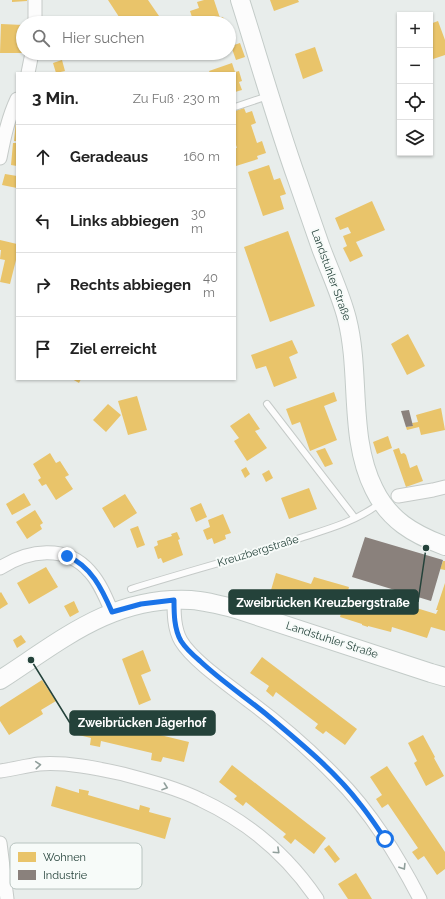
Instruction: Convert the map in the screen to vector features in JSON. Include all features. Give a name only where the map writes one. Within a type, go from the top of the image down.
[{"type":"street","points":[[35,0],[35,16]]},
{"type":"street","name":"Landstuhler Straße","points":[[240,0],[294,172],[347,318],[352,339],[361,449],[366,470],[374,490],[392,516],[420,536],[445,546]]},
{"type":"street","points":[[28,72],[31,60]]},
{"type":"street","points":[[0,158],[5,132],[16,101]]},
{"type":"street","points":[[398,496],[445,487]]},
{"type":"street","points":[[0,568],[22,556],[37,553],[53,552],[67,556],[77,560],[90,572],[101,587],[112,612]]},
{"type":"street","points":[[174,600],[176,629],[180,640],[187,649],[207,668],[265,713],[316,757],[337,778],[360,803],[385,839],[405,870],[420,899]]},
{"type":"street","name":"Landstuhler Straße","points":[[0,680],[76,630],[112,612],[141,604],[174,600],[192,600],[213,603],[236,609],[445,677]]},
{"type":"street","points":[[0,771],[40,764],[65,764],[100,769],[141,779],[200,800],[232,817],[265,840],[287,860],[317,899]]},
{"type":"street","points":[[0,844],[7,899]]},
{"type":"lane","points":[[236,107],[270,95]]},
{"type":"lane","points":[[267,404],[355,518]]},
{"type":"lane","name":"Kreuzbergstraße","points":[[131,589],[323,531],[355,518],[371,510],[382,502]]},
{"type":"building: Wohnen","points":[[12,0],[27,0],[27,1],[12,2]]},
{"type":"building: Wohnen","points":[[108,0],[148,0],[159,16],[118,16]]},
{"type":"building: Wohnen","points":[[214,0],[219,16],[192,16],[190,11],[199,8],[197,2]]},
{"type":"building: Wohnen","points":[[270,0],[298,0],[299,2],[274,11]]},
{"type":"building: Wohnen","points":[[438,21],[445,40],[445,55],[433,59],[433,48],[433,23]]},
{"type":"building: Wohnen","points":[[1,24],[16,25],[16,53],[0,53]]},
{"type":"building: Wohnen","points":[[240,43],[245,57],[236,60],[236,44]]},
{"type":"building: Wohnen","points":[[315,47],[323,71],[303,79],[295,54]]},
{"type":"building: Wohnen","points":[[62,60],[65,71],[56,72],[53,63]]},
{"type":"building: Wohnen","points":[[232,63],[235,72],[210,72]]},
{"type":"building: Wohnen","points":[[239,71],[242,81],[239,82],[242,90],[236,92],[235,72]]},
{"type":"building: Wohnen","points":[[244,108],[246,113],[252,111],[256,123],[251,125],[257,143],[262,141],[266,153],[257,156],[258,159],[236,166],[237,148],[236,111]]},
{"type":"building: Wohnen","points":[[16,121],[16,141],[14,141]]},
{"type":"building: Wohnen","points":[[13,143],[16,143],[16,166],[11,165]]},
{"type":"building: Wohnen","points":[[269,165],[274,180],[280,178],[286,194],[280,196],[284,209],[263,216],[248,172]]},
{"type":"building: Wohnen","points":[[5,174],[16,176],[16,188],[2,185]]},
{"type":"building: Wohnen","points":[[372,201],[385,230],[356,242],[363,256],[350,262],[343,248],[347,246],[343,236],[351,233],[348,227],[340,230],[335,218]]},
{"type":"building: Wohnen","points":[[288,231],[315,306],[270,322],[244,247]]},
{"type":"building: Wohnen","points":[[0,240],[16,244],[16,260],[10,284],[0,282],[5,260],[0,259]]},
{"type":"building: Wohnen","points":[[408,334],[425,366],[407,375],[391,344]]},
{"type":"building: Wohnen","points":[[292,340],[298,353],[289,357],[297,378],[274,387],[266,366],[256,369],[251,355]]},
{"type":"building: Wohnen","points":[[74,380],[80,380],[79,383]]},
{"type":"building: Wohnen","points":[[334,392],[337,401],[324,406],[337,440],[310,451],[300,422],[292,425],[286,409]]},
{"type":"building: Wohnen","points":[[137,396],[147,430],[128,435],[118,401]]},
{"type":"building: Wohnen","points":[[108,404],[121,415],[106,432],[93,420]]},
{"type":"building: Wohnen","points":[[441,408],[445,430],[421,435],[419,427],[407,430],[406,427],[413,426],[412,423],[418,422],[416,415]]},
{"type":"building: Wohnen","points":[[249,413],[260,429],[255,431],[267,448],[247,461],[234,441],[239,438],[230,426]]},
{"type":"building: Wohnen","points":[[388,436],[392,448],[377,454],[373,442]]},
{"type":"building: Wohnen","points":[[325,448],[333,464],[325,467],[316,451]]},
{"type":"building: Wohnen","points":[[399,448],[401,454],[404,453],[406,455],[410,468],[417,465],[423,481],[406,487],[393,450]]},
{"type":"building: Wohnen","points":[[50,453],[56,463],[60,461],[69,475],[65,477],[73,489],[56,500],[46,484],[42,486],[38,480],[41,478],[33,464]]},
{"type":"building: Wohnen","points":[[246,467],[250,474],[245,478],[241,470]]},
{"type":"building: Wohnen","points":[[269,470],[273,478],[266,482],[262,474]]},
{"type":"building: Wohnen","points":[[309,488],[317,509],[289,519],[281,498]]},
{"type":"building: Wohnen","points":[[24,493],[31,505],[12,515],[6,504]]},
{"type":"building: Wohnen","points":[[125,494],[137,513],[114,528],[102,508]]},
{"type":"building: Wohnen","points":[[201,503],[207,517],[196,522],[190,508]]},
{"type":"building: Wohnen","points":[[35,510],[43,523],[40,525],[42,529],[27,539],[16,522]]},
{"type":"building: Wohnen","points":[[223,514],[231,533],[225,535],[226,539],[214,544],[212,538],[207,540],[203,530],[210,527],[208,520]]},
{"type":"building: Wohnen","points":[[138,526],[145,545],[137,548],[130,529]]},
{"type":"building: Wohnen","points":[[177,532],[183,555],[163,563],[161,558],[158,559],[154,547],[158,545],[157,541],[172,536],[171,534]]},
{"type":"building: Wohnen","points":[[443,561],[445,561],[445,570],[440,569]]},
{"type":"building: Wohnen","points":[[46,567],[58,587],[29,604],[17,583]]},
{"type":"building: Wohnen","points":[[276,573],[311,584],[314,577],[349,587],[347,595],[397,611],[400,603],[436,614],[445,583],[445,631],[431,627],[427,638],[392,627],[391,632],[368,627],[340,617],[340,611],[306,601],[304,608],[269,597]]},
{"type":"building: Wohnen","points":[[1,592],[8,604],[0,609],[0,593]]},
{"type":"building: Wohnen","points":[[74,601],[79,612],[70,617],[64,606]]},
{"type":"building: Wohnen","points":[[21,635],[26,642],[17,648],[13,640]]},
{"type":"building: Wohnen","points":[[143,650],[151,671],[141,675],[151,700],[139,705],[122,659]]},
{"type":"building: Wohnen","points":[[262,657],[357,729],[345,745],[326,731],[323,734],[315,728],[318,724],[276,692],[273,697],[266,691],[269,686],[250,673]]},
{"type":"building: Wohnen","points":[[42,680],[56,701],[41,710],[43,714],[9,735],[0,721],[0,707]]},
{"type":"building: Wohnen","points":[[74,714],[189,742],[184,762],[163,757],[161,762],[151,760],[152,753],[101,741],[100,747],[90,745],[91,738],[70,733]]},
{"type":"building: Wohnen","points":[[423,735],[444,776],[426,786],[414,763],[417,761],[408,743]]},
{"type":"building: Wohnen","points":[[232,765],[326,838],[314,854],[295,839],[291,844],[283,837],[286,834],[246,802],[243,806],[234,799],[237,796],[219,782]]},
{"type":"building: Wohnen","points":[[387,766],[445,852],[445,869],[437,875],[424,856],[418,860],[412,852],[418,848],[388,804],[382,808],[376,799],[382,795],[370,777]]},
{"type":"building: Wohnen","points":[[56,786],[79,793],[79,789],[89,791],[88,795],[139,810],[140,805],[150,808],[149,812],[171,818],[165,839],[51,806]]},
{"type":"building: Wohnen","points":[[329,845],[340,859],[335,863],[324,849]]},
{"type":"building: Wohnen","points":[[356,873],[372,899],[348,899],[338,884]]},
{"type":"building: Industrie","points":[[409,410],[413,426],[406,427],[401,411]]},
{"type":"building: Industrie","points":[[365,537],[443,560],[431,601],[352,577]]},
{"type":"place","name":"Zweibrücken Kreuzbergstraße","points":[[426,548]]},
{"type":"place","name":"Zweibrücken Jägerhof","points":[[31,660]]},
{"type":"route","points":[[67,556],[77,560],[90,572],[101,587],[112,612],[141,604],[174,600],[176,629],[180,640],[187,649],[207,668],[265,713],[316,757],[360,803],[385,839]]}]
